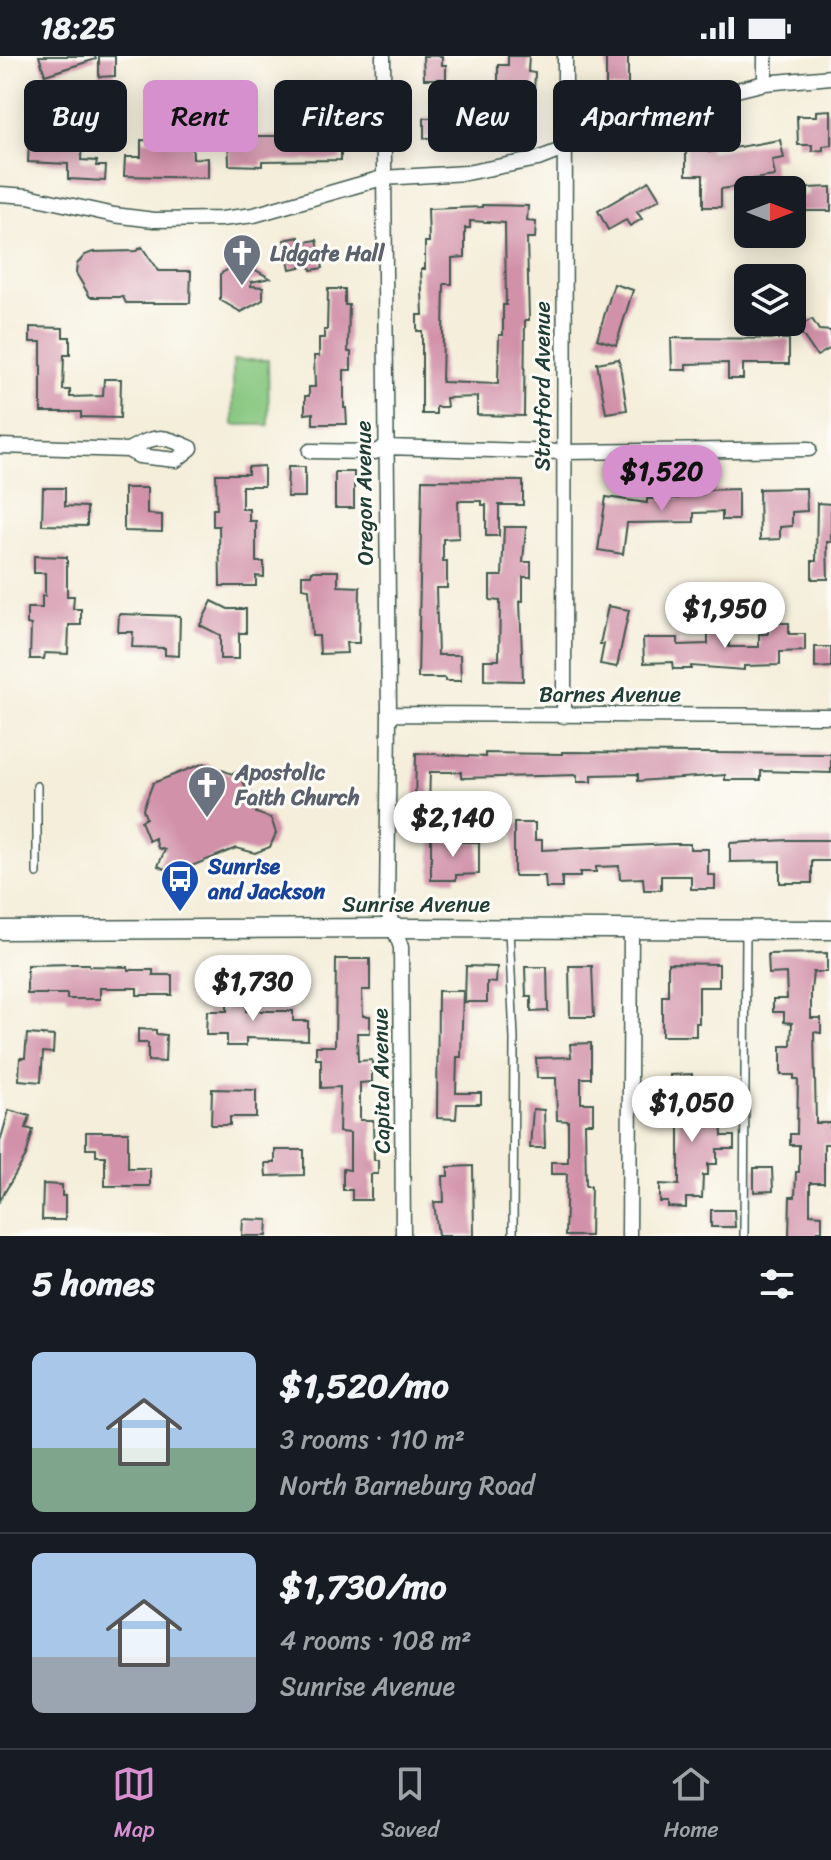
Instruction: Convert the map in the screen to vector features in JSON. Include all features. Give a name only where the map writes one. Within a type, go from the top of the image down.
[{"type":"street","name":"Oregon Avenue","points":[[383,56],[389,714],[387,910],[393,928]]},
{"type":"street","name":"Stratford Avenue","points":[[565,56],[565,80]]},
{"type":"street","points":[[765,56],[765,83]]},
{"type":"street","points":[[741,89],[765,83],[831,77]]},
{"type":"street","points":[[0,194],[28,196],[127,217],[154,220],[221,219],[254,215],[382,178],[478,171],[559,152]]},
{"type":"street","name":"Stratford Avenue","points":[[564,716],[565,152]]},
{"type":"street","points":[[0,446],[128,450]]},
{"type":"street","points":[[310,451],[375,452],[385,447],[563,452],[809,449]]},
{"type":"street","name":"Barnes Avenue","points":[[389,714],[831,716]]},
{"type":"street","name":"Capital Avenue","points":[[393,928],[401,947],[403,1236]]},
{"type":"street","points":[[629,1236],[631,929]]},
{"type":"street","name":"Sunrise Avenue","points":[[0,930],[831,930]]},
{"type":"lane","points":[[37,786],[37,873]]},
{"type":"lane","points":[[509,928],[514,1039],[513,1236]]},
{"type":"lane","points":[[744,1236],[746,930]]},
{"type":"green space","points":[[233,360],[268,360],[269,425],[233,425]]},
{"type":"building","points":[[39,56],[95,56],[96,59],[45,75]]},
{"type":"building","points":[[99,56],[115,56],[115,76],[99,77]]},
{"type":"building","points":[[423,56],[442,56],[446,79],[424,79]]},
{"type":"building","points":[[508,56],[529,56],[528,72],[535,73],[535,80],[498,80],[498,65],[508,65]]},
{"type":"building","points":[[606,56],[628,56],[628,80],[606,80]]},
{"type":"building","points":[[831,110],[831,145],[812,151],[812,145],[798,145],[797,116],[816,116],[816,111]]},
{"type":"building","points":[[424,118],[428,118],[428,138],[424,138]]},
{"type":"building","points":[[258,136],[274,136],[274,152],[341,152],[341,160],[262,161],[262,166],[229,165],[229,152],[258,152]]},
{"type":"building","points":[[141,140],[143,152],[193,152],[193,159],[208,158],[208,178],[124,176],[125,157],[141,157]]},
{"type":"building","points":[[780,140],[784,158],[772,160],[775,176],[734,176],[734,187],[721,189],[721,207],[703,207],[703,175],[686,175],[686,152],[741,152],[741,147]]},
{"type":"building","points":[[28,152],[81,152],[81,160],[97,161],[96,166],[106,166],[105,181],[68,179],[68,164],[28,162]]},
{"type":"building","points":[[649,181],[660,199],[637,212],[642,219],[630,226],[626,220],[608,230],[598,211]]},
{"type":"building","points":[[831,187],[831,211],[806,211],[808,188]]},
{"type":"building","points":[[528,206],[527,221],[536,222],[535,238],[527,238],[529,320],[525,320],[524,416],[477,415],[477,397],[446,398],[447,407],[436,407],[436,414],[422,414],[422,331],[417,331],[417,315],[423,315],[421,269],[425,269],[425,242],[429,242],[428,209]],"holes":[[[470,221],[505,223],[506,305],[503,305],[503,335],[499,335],[498,384],[442,382],[444,284],[452,284],[452,258],[465,257],[465,228],[470,228]]]},
{"type":"building","points":[[299,237],[300,243],[317,240],[323,268],[311,270],[310,265],[290,269],[284,240]]},
{"type":"building","points":[[142,247],[158,271],[191,271],[190,303],[126,303],[123,297],[90,297],[76,273],[77,264],[85,255],[136,251]]},
{"type":"building","name":"Lidgate Hall","points":[[241,262],[270,278],[251,282],[251,286],[263,287],[263,300],[241,312],[220,300],[220,274]]},
{"type":"building","points":[[614,284],[633,290],[616,345],[597,339]]},
{"type":"building","points":[[328,289],[345,289],[345,305],[349,305],[348,352],[351,352],[351,370],[344,370],[347,424],[313,424],[313,413],[305,414],[305,396],[309,396],[309,387],[315,387],[314,356],[319,356],[319,338],[324,338],[324,330],[327,330]]},
{"type":"building","points":[[812,319],[819,330],[831,331],[831,348],[817,356],[803,336],[806,336],[806,322]]},
{"type":"building","points":[[30,327],[63,328],[63,337],[70,337],[70,355],[64,355],[63,390],[70,390],[70,397],[103,396],[104,379],[121,379],[120,418],[81,417],[81,412],[41,412],[41,342],[30,342]]},
{"type":"building","points":[[671,338],[789,339],[789,364],[743,364],[743,379],[728,379],[728,363],[686,364],[686,370],[672,370]]},
{"type":"building","points":[[619,359],[627,410],[606,413],[597,363]]},
{"type":"building","points":[[264,466],[264,486],[242,486],[242,509],[249,509],[249,521],[256,521],[256,562],[264,562],[264,577],[256,576],[256,586],[220,586],[219,526],[213,526],[213,509],[217,509],[216,474],[248,474],[248,467]]},
{"type":"building","points":[[288,467],[305,467],[305,497],[287,497]]},
{"type":"building","points":[[335,472],[354,472],[354,508],[335,508]]},
{"type":"building","points":[[422,480],[523,481],[523,505],[499,505],[499,536],[486,536],[486,505],[482,505],[482,501],[458,501],[459,538],[443,539],[447,588],[436,588],[438,655],[460,655],[461,681],[418,678]]},
{"type":"building","points":[[43,488],[65,488],[65,506],[87,507],[87,526],[42,525]]},
{"type":"building","points":[[124,488],[147,488],[147,514],[162,515],[162,532],[124,531]]},
{"type":"building","points":[[806,488],[807,511],[792,512],[792,526],[780,527],[780,539],[760,540],[759,489]]},
{"type":"building","points":[[738,489],[738,520],[722,520],[722,512],[694,513],[694,522],[627,523],[623,554],[598,550],[606,497],[647,503],[647,499],[703,494],[703,490]]},
{"type":"building","points":[[817,503],[831,504],[831,542],[827,542],[828,579],[812,579],[812,561],[816,561]]},
{"type":"building","points":[[504,527],[526,527],[523,562],[531,562],[531,577],[523,577],[523,601],[520,601],[523,681],[484,680],[484,660],[499,660],[500,601],[490,600],[490,576],[502,576]]},
{"type":"building","points":[[34,556],[67,557],[67,596],[74,596],[73,609],[81,609],[81,625],[69,625],[68,654],[45,653],[44,659],[30,659],[31,625],[27,624],[27,608],[42,608],[42,596],[45,596],[45,573],[34,573]]},
{"type":"building","points":[[312,571],[338,571],[338,586],[360,587],[359,643],[346,643],[347,653],[320,654],[319,636],[312,636],[309,589],[302,588],[302,575],[311,575]]},
{"type":"building","points":[[212,601],[228,609],[246,609],[246,633],[239,633],[239,659],[220,659],[220,635],[200,625]]},
{"type":"building","points":[[608,606],[629,610],[617,667],[600,664],[604,644],[600,644]]},
{"type":"building","points":[[119,614],[180,616],[179,656],[165,655],[165,648],[132,647],[133,632],[118,632]]},
{"type":"building","points":[[768,623],[789,623],[789,634],[805,634],[805,651],[780,652],[780,665],[744,666],[744,670],[691,666],[691,669],[673,669],[672,662],[644,663],[643,638],[678,638],[678,645],[708,644],[708,633],[729,634],[729,647],[759,647],[759,634],[768,634]]},
{"type":"building","points":[[815,647],[831,647],[831,667],[815,668]]},
{"type":"building","points":[[416,753],[485,757],[485,753],[831,754],[831,773],[761,771],[761,780],[725,780],[725,775],[638,781],[638,774],[591,775],[591,782],[577,782],[577,775],[461,778],[461,772],[430,772],[429,806],[415,806]]},
{"type":"building","name":"Apostolic Faith Church","points":[[204,763],[232,774],[239,771],[256,813],[271,818],[276,833],[270,847],[255,853],[236,848],[189,867],[185,878],[158,866],[165,850],[158,848],[155,838],[149,841],[141,821],[146,818],[143,809],[153,783]]},
{"type":"building","points":[[514,823],[535,823],[535,840],[542,840],[542,850],[672,844],[690,844],[690,849],[708,849],[708,875],[715,875],[715,889],[691,889],[691,876],[661,876],[661,890],[644,890],[643,878],[620,879],[619,866],[596,867],[596,872],[580,872],[580,877],[562,877],[562,888],[546,888],[545,876],[514,876]]},
{"type":"building","points":[[431,836],[446,836],[446,842],[479,842],[479,874],[456,875],[456,880],[431,880]]},
{"type":"building","points":[[831,840],[831,861],[812,861],[812,883],[780,883],[780,861],[730,862],[730,843]]},
{"type":"building","points":[[827,953],[827,972],[813,972],[811,991],[811,1018],[821,1018],[821,1033],[814,1032],[816,1123],[830,1123],[831,1144],[824,1144],[824,1183],[810,1183],[810,1214],[822,1215],[822,1231],[818,1231],[819,1236],[789,1236],[790,1197],[795,1197],[796,1172],[799,1172],[799,1145],[790,1145],[790,1134],[797,1134],[798,1079],[794,1079],[794,1075],[781,1075],[781,1046],[791,1046],[792,1023],[784,1022],[784,1012],[773,1012],[773,999],[787,999],[786,973],[769,974],[768,954]]},
{"type":"building","points":[[336,959],[370,959],[370,990],[362,990],[363,1016],[370,1016],[370,1033],[357,1033],[358,1061],[372,1060],[372,1082],[360,1083],[360,1120],[373,1120],[374,1160],[378,1160],[378,1174],[371,1174],[371,1200],[352,1200],[352,1190],[343,1190],[343,1169],[350,1170],[350,1133],[339,1132],[340,1087],[321,1088],[321,1059],[316,1059],[316,1046],[335,1046]]},
{"type":"building","points":[[668,963],[719,964],[719,987],[699,987],[696,1036],[662,1036],[662,996],[668,996]]},
{"type":"building","points":[[89,964],[153,970],[153,975],[172,975],[172,995],[137,995],[137,988],[100,988],[100,999],[67,999],[67,994],[27,994],[27,965]]},
{"type":"building","points":[[466,966],[497,967],[496,983],[487,982],[487,1002],[465,1002]]},
{"type":"building","points":[[569,966],[592,966],[594,1017],[570,1017]]},
{"type":"building","points":[[525,967],[547,967],[548,1011],[531,1012],[531,996],[526,996]]},
{"type":"building","points":[[438,991],[463,991],[461,1057],[457,1057],[456,1093],[481,1093],[481,1104],[457,1104],[456,1119],[437,1118]]},
{"type":"building","points":[[227,992],[247,992],[246,1011],[293,1011],[293,1021],[308,1021],[308,1040],[246,1038],[246,1046],[227,1046],[227,1035],[206,1035],[207,1011],[227,1011]]},
{"type":"building","points":[[138,1029],[156,1030],[156,1034],[166,1035],[165,1062],[148,1061],[148,1043],[138,1043]]},
{"type":"building","points":[[27,1034],[54,1036],[53,1053],[43,1052],[41,1082],[19,1080],[20,1058],[25,1058]]},
{"type":"building","points":[[591,1043],[591,1078],[581,1078],[581,1103],[593,1103],[593,1123],[585,1123],[586,1186],[591,1186],[590,1236],[565,1236],[567,1174],[551,1174],[551,1162],[568,1162],[568,1121],[557,1120],[556,1078],[537,1078],[536,1058],[571,1057],[570,1044]]},
{"type":"building","points":[[692,1074],[693,1116],[721,1115],[722,1136],[734,1136],[734,1149],[717,1149],[717,1164],[708,1164],[708,1175],[703,1175],[702,1198],[686,1198],[686,1208],[668,1207],[668,1202],[660,1202],[660,1184],[679,1185],[679,1119],[671,1119],[670,1075]]},
{"type":"building","points":[[212,1089],[256,1090],[256,1117],[230,1117],[230,1125],[211,1125]]},
{"type":"building","points":[[533,1109],[544,1110],[545,1148],[530,1148]]},
{"type":"building","points":[[9,1110],[30,1116],[26,1128],[33,1130],[26,1156],[0,1200],[0,1142]]},
{"type":"building","points":[[86,1132],[128,1132],[128,1168],[150,1168],[150,1186],[105,1186],[105,1156],[96,1156],[96,1149],[86,1149]]},
{"type":"building","points":[[275,1150],[304,1150],[304,1175],[266,1176],[265,1163],[275,1163]]},
{"type":"building","points":[[473,1166],[474,1236],[438,1236],[434,1202],[444,1202],[443,1176],[448,1176],[448,1167]]},
{"type":"building","points":[[754,1168],[772,1168],[773,1191],[754,1192]]},
{"type":"building","points":[[43,1184],[62,1185],[65,1220],[42,1220]]},
{"type":"building","points":[[711,1210],[734,1210],[735,1227],[711,1227]]},
{"type":"building","points":[[243,1219],[268,1220],[267,1236],[242,1236]]},
{"type":"place","name":"Lidgate Hall","points":[[242,287]]},
{"type":"place","name":"Apostolic Faith Church","points":[[207,819]]},
{"type":"place","name":"Sunrise and Jackson","points":[[180,913]]}]
